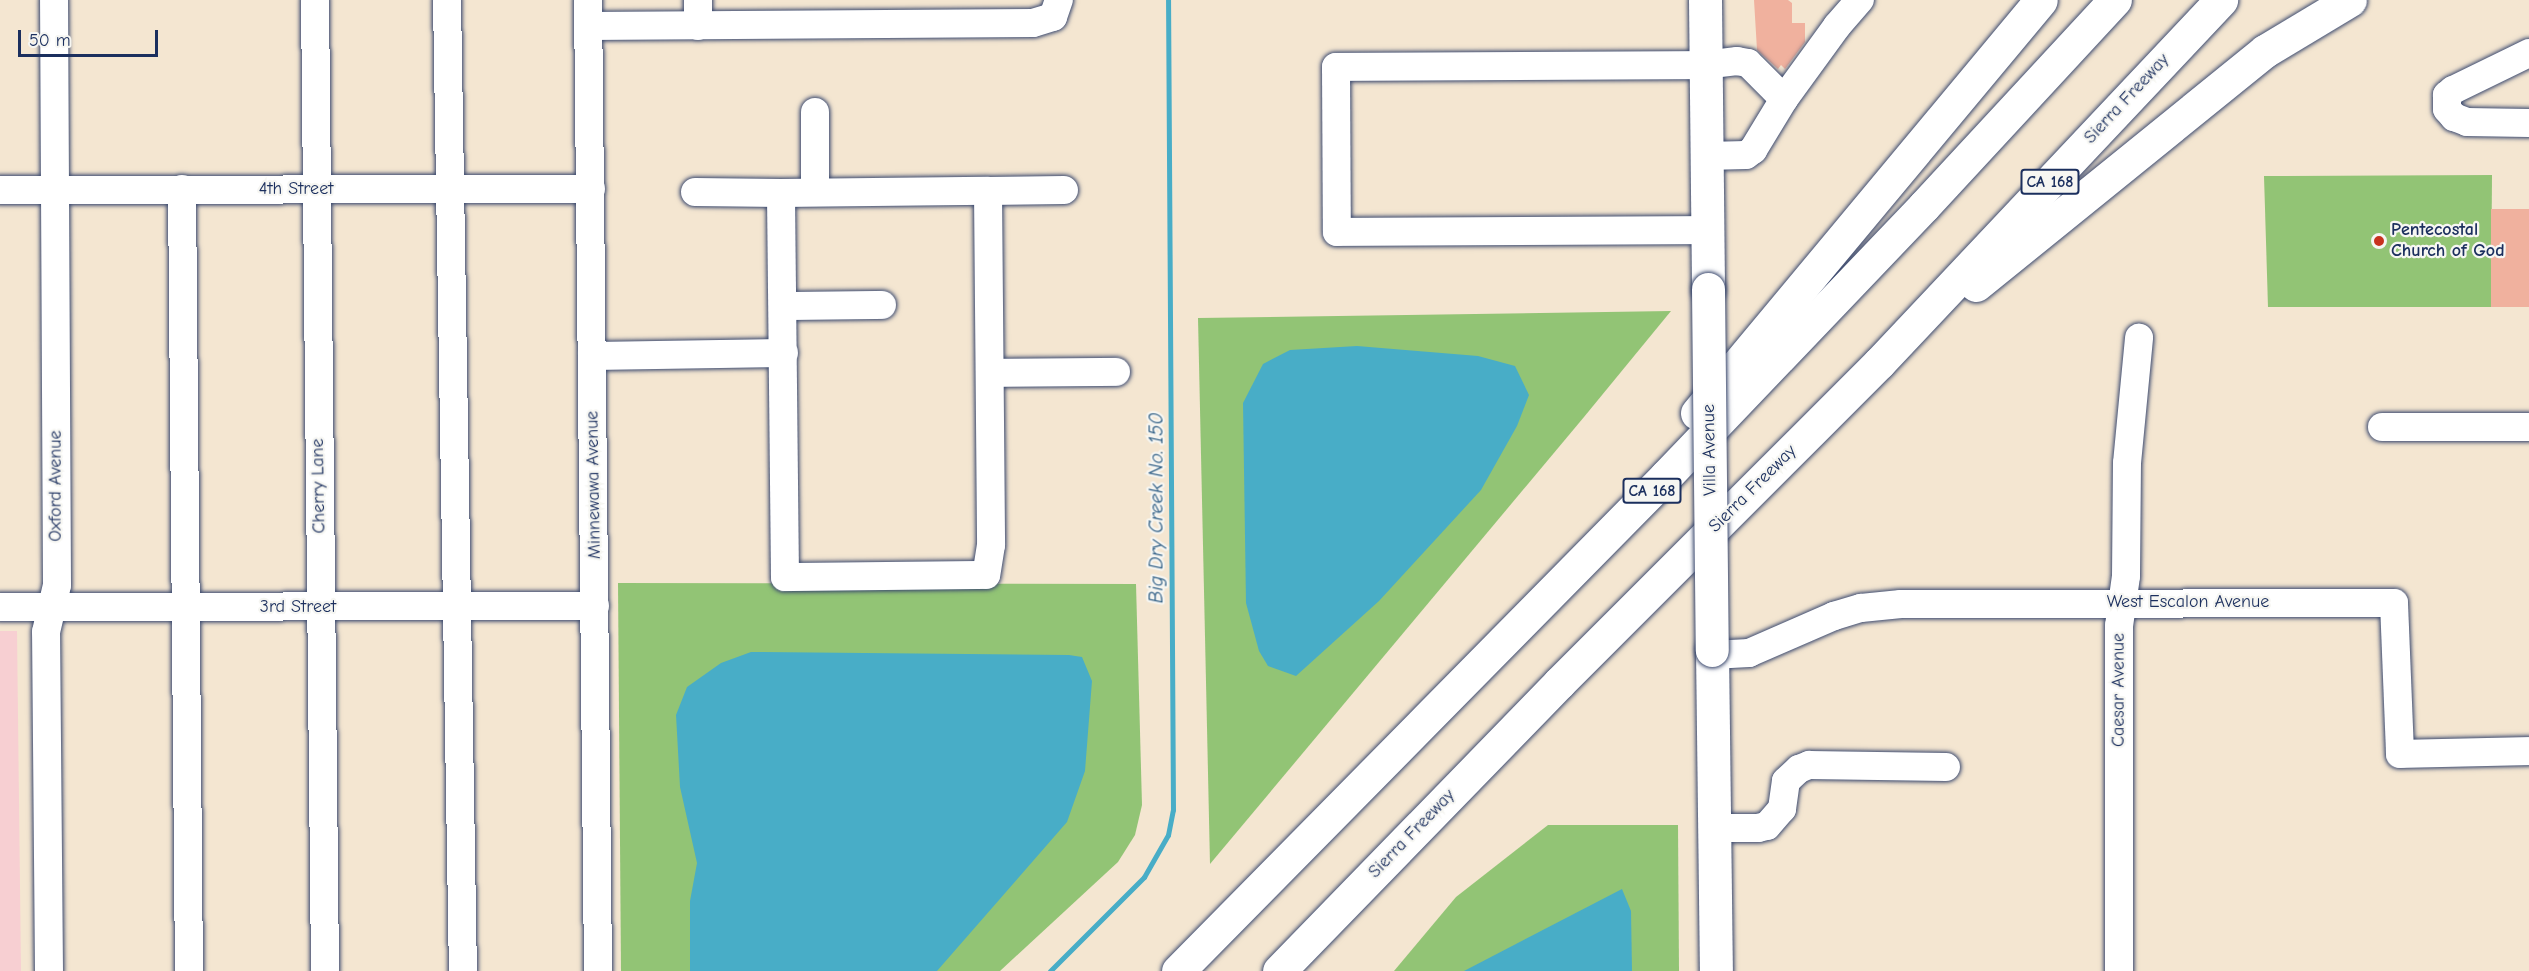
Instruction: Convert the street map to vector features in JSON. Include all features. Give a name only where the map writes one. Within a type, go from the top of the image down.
[{"type":"main road","name":"Villa Avenue","points":[[1705,0],[1716,971]]},
{"type":"main road","points":[[1524,619],[2042,0]]},
{"type":"main road","name":"CA 168","points":[[1178,971],[1666,476],[1924,207],[2115,0]]},
{"type":"main road","name":"Sierra Freeway","points":[[1279,971],[1559,683],[1879,363],[2221,0]]},
{"type":"main road","points":[[1879,363],[2265,51],[2350,0]]},
{"type":"street","name":"Oxford Avenue","points":[[49,971],[46,632],[57,585],[54,0]]},
{"type":"street","name":"Cherry Lane","points":[[315,0],[325,971]]},
{"type":"street","points":[[447,0],[455,607],[458,625],[463,971]]},
{"type":"street","points":[[588,13],[698,13],[1033,23],[1053,17],[1059,0]]},
{"type":"street","points":[[1706,156],[1746,155],[1753,150],[1785,99],[1837,26],[1860,0]]},
{"type":"street","name":"Minnewawa Avenue","points":[[588,13],[598,971]]},
{"type":"street","points":[[2529,53],[2447,95],[2447,109],[2454,117],[2468,122],[2529,123]]},
{"type":"street","points":[[1707,230],[1337,232],[1336,67],[1705,65],[1737,61],[1748,63],[1785,99]]},
{"type":"street","points":[[815,112],[815,192]]},
{"type":"street","points":[[182,189],[189,971]]},
{"type":"street","name":"4th Street","points":[[0,190],[591,189]]},
{"type":"street","points":[[695,192],[1064,189]]},
{"type":"street","points":[[781,193],[785,577],[987,575],[991,545],[988,191]]},
{"type":"street","points":[[783,306],[882,305]]},
{"type":"street","name":"Caesar Avenue","points":[[2119,971],[2119,626],[2126,576],[2127,463],[2139,338]]},
{"type":"street","points":[[592,365],[784,363]]},
{"type":"street","points":[[990,373],[1116,372]]},
{"type":"street","points":[[2382,427],[2529,426]]},
{"type":"street","name":"West Escalon Avenue","points":[[1712,653],[1749,653],[1834,616],[1861,608],[1901,604],[2122,601],[2394,603],[2400,754],[2529,751]]},
{"type":"street","name":"3rd Street","points":[[0,607],[595,606]]},
{"type":"street","points":[[1714,828],[1767,826],[1782,809],[1786,781],[1799,769],[1809,765],[1946,767]]},
{"type":"shaded area","points":[[0,631],[17,631],[21,971],[0,971]]},
{"type":"green space","name":"Pentecostal Church of God","points":[[2492,175],[2491,307],[2268,307],[2264,176]]},
{"type":"green space","points":[[1671,311],[1584,417],[1210,864],[1198,318]]},
{"type":"green space","points":[[618,583],[1136,584],[1142,805],[1135,835],[1118,862],[1000,971],[621,971]]},
{"type":"green space","points":[[1548,825],[1678,825],[1679,971],[1394,971],[1456,897]]},
{"type":"water","points":[[1357,346],[1478,356],[1515,366],[1529,395],[1517,426],[1481,490],[1379,601],[1296,676],[1268,666],[1259,651],[1246,603],[1243,403],[1263,364],[1290,350]]},
{"type":"water","points":[[751,652],[1069,655],[1082,657],[1092,681],[1085,771],[1067,822],[937,971],[690,971],[690,901],[697,863],[680,787],[676,715],[687,687],[721,663]]},
{"type":"water","points":[[1622,889],[1631,911],[1632,971],[1464,971]]},
{"type":"building","points":[[1754,0],[1788,0],[1792,3],[1792,23],[1805,23],[1805,42],[1785,69],[1781,65],[1778,69],[1757,50]]},
{"type":"building","name":"Pentecostal Church of God","points":[[2491,209],[2529,209],[2529,307],[2491,307]]},
{"type":"waterway","name":"Big Dry Creek No. 150","points":[[1050,971],[1144,877],[1168,835],[1173,810],[1168,0]]},
{"type":"place","name":"Pentecostal Church of God","points":[[2379,241]]}]
